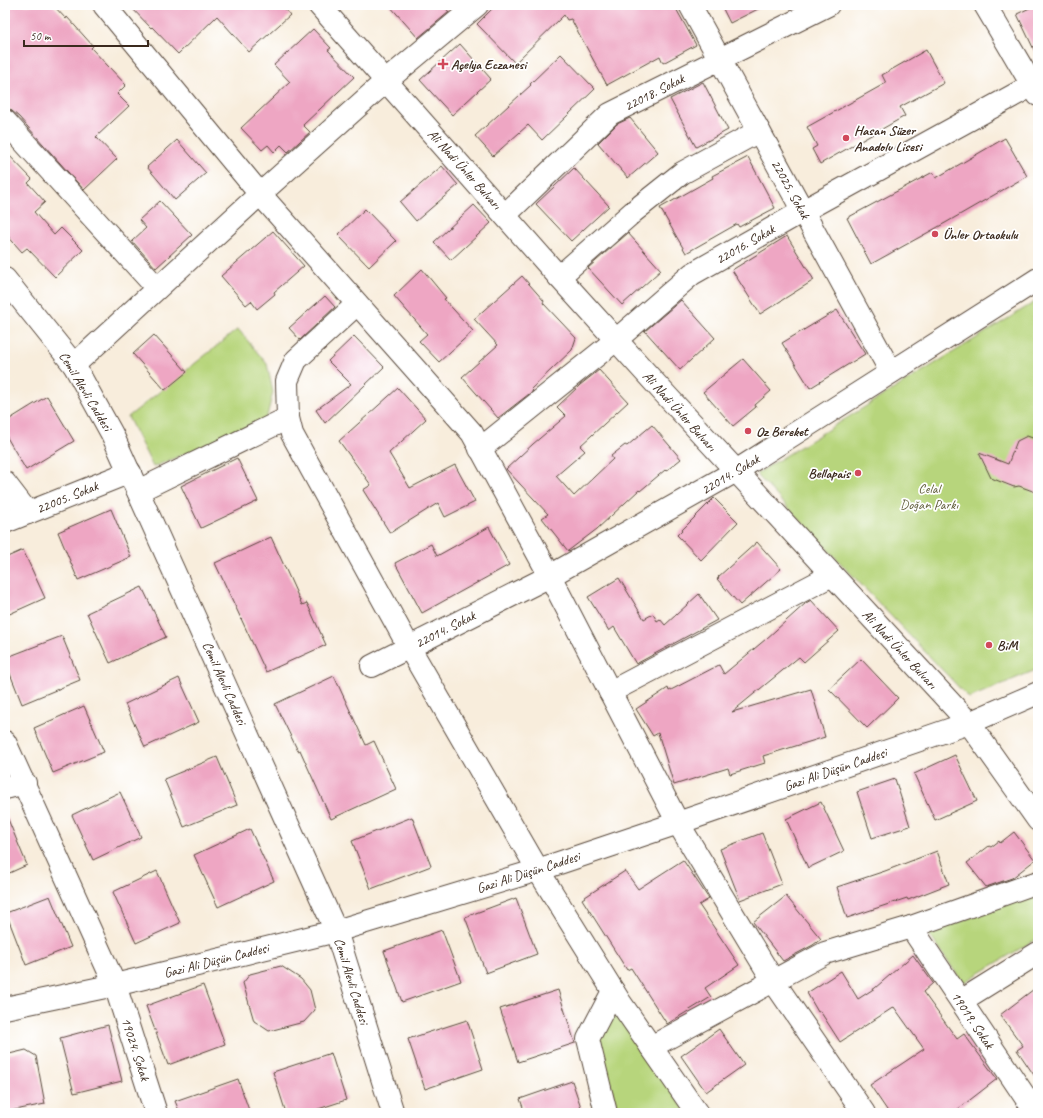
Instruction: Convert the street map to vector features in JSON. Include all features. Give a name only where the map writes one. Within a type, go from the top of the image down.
[{"type":"street","points":[[104,5],[260,194],[472,433],[550,576],[678,824],[774,982],[864,1113]]},
{"type":"street","name":"Ali Nadi Ünler Bulvarı","points":[[319,5],[616,340],[969,723],[1038,820]]},
{"type":"street","name":"22025. Sokak","points":[[690,5],[891,372]]},
{"type":"street","name":"22018. Sokak","points":[[505,215],[610,114],[828,5]]},
{"type":"street","points":[[989,6],[1036,87]]},
{"type":"street","points":[[74,365],[260,194],[468,8]]},
{"type":"street","name":"22016. Sokak","points":[[480,449],[616,340],[692,274],[803,211],[1036,87]]},
{"type":"street","points":[[5,121],[157,288]]},
{"type":"street","points":[[559,276],[633,212],[682,173],[759,131]]},
{"type":"street","name":"Cemil Alevli Caddesi","points":[[5,279],[74,365],[112,434],[134,481],[336,931],[393,1113]]},
{"type":"street","name":"22014. Sokak","points":[[372,666],[550,576],[736,471],[1038,279]]},
{"type":"street","points":[[357,304],[296,360],[287,381],[288,418],[292,434],[409,647],[538,870],[613,991],[697,1113]]},
{"type":"street","name":"22005. Sokak","points":[[5,522],[28,513],[134,481],[288,418]]},
{"type":"street","points":[[5,483],[28,513]]},
{"type":"street","points":[[610,692],[832,575]]},
{"type":"street","name":"Gazi Ali Düşün Caddesi","points":[[5,1008],[115,985],[336,931],[538,870],[678,824],[969,723],[1038,693]]},
{"type":"street","name":"19024. Sokak","points":[[5,742],[15,785],[115,985],[156,1113]]},
{"type":"street","points":[[651,1047],[774,982],[825,953],[911,927],[1038,882]]},
{"type":"street","name":"19019. Sokak","points":[[911,927],[1036,1113]]},
{"type":"street","points":[[961,1001],[1038,953]]},
{"type":"street","points":[[606,1113],[588,1039],[613,991]]},
{"type":"green space","name":"Celal Doğan Parkı","points":[[1038,300],[1038,669],[969,698],[756,474]]},
{"type":"green space","points":[[238,329],[267,364],[273,392],[266,420],[153,467],[128,417]]},
{"type":"green space","points":[[1038,893],[1038,938],[963,983],[928,933]]},
{"type":"green space","points":[[619,1012],[687,1113],[619,1113],[596,1038],[607,1020]]},
{"type":"building","points":[[11,5],[53,5],[66,19],[67,17],[93,46],[91,48],[126,85],[117,94],[129,106],[96,137],[117,159],[84,190],[19,117],[5,105],[5,11]]},
{"type":"building","points":[[129,5],[282,5],[290,15],[249,52],[217,16],[178,54]]},
{"type":"building","points":[[389,5],[443,5],[449,12],[418,38]]},
{"type":"building","points":[[496,5],[674,5],[696,45],[663,63],[660,56],[607,85],[571,19],[567,20],[564,15],[515,63],[477,24]]},
{"type":"building","points":[[721,5],[766,5],[730,23]]},
{"type":"building","points":[[1038,5],[1038,58],[1017,14]]},
{"type":"building","points":[[313,29],[331,48],[328,50],[354,77],[303,125],[310,132],[288,152],[281,145],[274,152],[268,145],[262,150],[241,128],[290,82],[274,65]]},
{"type":"building","points":[[460,44],[491,79],[452,115],[420,80]]},
{"type":"building","points":[[926,50],[944,83],[900,107],[905,116],[820,164],[812,149],[817,146],[807,127],[886,83],[882,75]]},
{"type":"building","points":[[561,54],[595,89],[542,140],[528,125],[493,156],[475,136],[531,85],[530,84]]},
{"type":"building","points":[[703,82],[728,130],[696,147],[670,99]]},
{"type":"building","points":[[630,118],[658,152],[628,178],[598,143],[617,124]]},
{"type":"building","points":[[1005,138],[1027,176],[871,264],[847,218],[933,172],[936,178]]},
{"type":"building","points":[[177,140],[206,173],[175,200],[147,167]]},
{"type":"building","points":[[5,151],[32,179],[28,183],[45,202],[34,212],[54,235],[61,228],[83,250],[55,277],[27,248],[22,252],[5,233]]},
{"type":"building","points":[[748,157],[775,208],[739,227],[737,224],[686,253],[660,208],[713,178],[712,176]]},
{"type":"building","points":[[442,166],[458,185],[416,221],[400,202]]},
{"type":"building","points":[[574,168],[609,206],[571,241],[536,204]]},
{"type":"building","points":[[160,201],[192,235],[156,268],[132,241],[146,228],[139,220]]},
{"type":"building","points":[[474,205],[491,223],[451,260],[434,242]]},
{"type":"building","points":[[365,209],[396,241],[369,267],[338,235]]},
{"type":"building","points":[[273,231],[304,266],[257,309],[251,301],[246,305],[221,276]]},
{"type":"building","points":[[628,233],[661,270],[622,305],[588,268]]},
{"type":"building","points":[[787,236],[814,280],[760,314],[732,270]]},
{"type":"building","points":[[422,269],[446,298],[444,299],[473,331],[439,362],[419,341],[427,334],[394,296]]},
{"type":"building","points":[[522,276],[544,301],[543,303],[576,338],[572,350],[531,389],[533,391],[498,418],[462,377],[498,345],[474,319]]},
{"type":"building","points":[[325,296],[335,307],[300,340],[289,328]]},
{"type":"building","points":[[681,300],[715,338],[680,370],[645,331]]},
{"type":"building","points":[[837,310],[865,354],[810,388],[782,343]]},
{"type":"building","points":[[154,335],[187,372],[165,390],[133,354]]},
{"type":"building","points":[[354,336],[384,367],[325,423],[316,410],[351,384],[328,361]]},
{"type":"building","points":[[743,359],[771,391],[755,405],[756,407],[733,426],[703,392]]},
{"type":"building","points":[[599,370],[628,402],[580,446],[585,451],[556,476],[574,496],[613,459],[611,456],[625,445],[627,446],[652,425],[681,459],[640,491],[639,490],[597,529],[568,551],[542,518],[548,514],[506,469],[566,416],[557,407],[580,385]]},
{"type":"building","points":[[398,388],[426,419],[389,453],[410,488],[455,465],[475,502],[445,517],[438,503],[390,533],[363,490],[371,485],[339,441]]},
{"type":"building","points":[[47,396],[74,441],[26,470],[5,434],[5,422]]},
{"type":"building","points":[[1027,436],[1038,440],[1038,493],[1019,486],[1014,487],[991,478],[979,453],[1008,464],[1017,441]]},
{"type":"building","points":[[237,458],[258,501],[201,528],[181,486]]},
{"type":"building","points":[[714,498],[738,522],[701,560],[677,535]]},
{"type":"building","points":[[111,509],[131,557],[78,580],[58,532]]},
{"type":"building","points":[[489,527],[509,565],[422,613],[395,563],[431,544],[437,556]]},
{"type":"building","points":[[271,537],[302,605],[307,603],[326,645],[266,672],[215,563]]},
{"type":"building","points":[[757,542],[781,569],[740,605],[717,579]]},
{"type":"building","points":[[23,550],[45,598],[5,616],[5,558]]},
{"type":"building","points":[[619,578],[644,619],[653,614],[657,621],[660,619],[665,625],[699,594],[717,620],[636,664],[614,627],[609,631],[588,597]]},
{"type":"building","points":[[142,587],[166,637],[110,663],[87,613]]},
{"type":"building","points":[[811,600],[839,631],[804,662],[799,657],[732,712],[811,689],[825,737],[763,756],[765,763],[730,774],[728,768],[674,785],[658,733],[653,736],[636,709],[668,688],[669,691],[719,665],[724,674]]},
{"type":"building","points":[[62,636],[80,680],[22,704],[5,658]]},
{"type":"building","points":[[861,659],[898,698],[867,728],[829,689]]},
{"type":"building","points":[[334,676],[366,745],[374,741],[396,789],[331,819],[300,750],[298,751],[275,704]]},
{"type":"building","points":[[179,678],[199,722],[145,747],[125,704]]},
{"type":"building","points":[[84,706],[104,752],[53,773],[34,728]]},
{"type":"building","points":[[955,755],[977,801],[935,820],[914,774]]},
{"type":"building","points":[[217,757],[237,805],[184,827],[164,779]]},
{"type":"building","points":[[895,779],[910,826],[872,838],[857,792]]},
{"type":"building","points":[[120,792],[141,837],[93,860],[72,815]]},
{"type":"building","points":[[821,802],[844,851],[808,868],[786,819]]},
{"type":"building","points":[[5,812],[27,865],[5,875]]},
{"type":"building","points":[[412,817],[431,866],[371,889],[352,841]]},
{"type":"building","points":[[250,829],[274,881],[218,907],[194,855]]},
{"type":"building","points":[[1014,832],[1035,860],[1012,878],[986,887],[967,863],[989,846],[991,847],[999,841],[1000,843]]},
{"type":"building","points":[[762,833],[782,884],[740,900],[720,849]]},
{"type":"building","points":[[937,851],[949,884],[908,900],[907,898],[847,918],[837,887],[885,871]]},
{"type":"building","points":[[683,860],[709,899],[699,905],[739,965],[705,988],[711,997],[667,1024],[631,968],[627,970],[582,899],[625,871],[638,889]]},
{"type":"building","points":[[157,871],[180,923],[136,943],[113,892]]},
{"type":"building","points":[[50,896],[71,947],[26,965],[6,913]]},
{"type":"building","points":[[786,896],[821,939],[783,961],[753,922]]},
{"type":"building","points":[[516,898],[537,954],[486,973],[465,917]]},
{"type":"building","points":[[442,930],[461,981],[402,1002],[384,951]]},
{"type":"building","points":[[913,955],[933,983],[923,992],[957,1039],[964,1034],[997,1079],[953,1113],[889,1113],[870,1085],[924,1049],[894,1007],[840,1042],[820,1011],[818,1012],[807,993],[841,971],[858,999],[875,988]]},
{"type":"building","points":[[281,966],[301,979],[310,990],[315,1010],[304,1022],[269,1031],[254,1021],[243,983],[250,974]]},
{"type":"building","points":[[203,985],[225,1044],[168,1065],[146,1006]]},
{"type":"building","points":[[1038,986],[1038,1081],[1017,1050],[1023,1046],[1000,1015]]},
{"type":"building","points":[[558,990],[575,1043],[518,1062],[500,1009]]},
{"type":"building","points":[[467,1020],[483,1069],[425,1089],[408,1039]]},
{"type":"building","points":[[108,1025],[122,1081],[74,1093],[60,1038]]},
{"type":"building","points":[[719,1029],[744,1065],[706,1092],[681,1056]]},
{"type":"building","points":[[26,1050],[36,1056],[45,1104],[5,1112],[5,1055]]},
{"type":"building","points":[[331,1053],[346,1100],[306,1113],[286,1113],[273,1072]]},
{"type":"building","points":[[238,1079],[250,1113],[180,1113],[175,1101]]},
{"type":"building","points":[[572,1081],[583,1113],[525,1113],[520,1099]]},
{"type":"place","name":"Açelya Eczanesi","points":[[443,64]]},
{"type":"place","name":"Hasan Süzer Anadolu Lisesi","points":[[846,138]]},
{"type":"place","name":"Ünler Ortaokulu","points":[[935,234]]},
{"type":"place","name":"Oz Bereket","points":[[748,431]]},
{"type":"place","name":"Bellapais","points":[[858,473]]},
{"type":"place","name":"BiM","points":[[989,645]]}]
